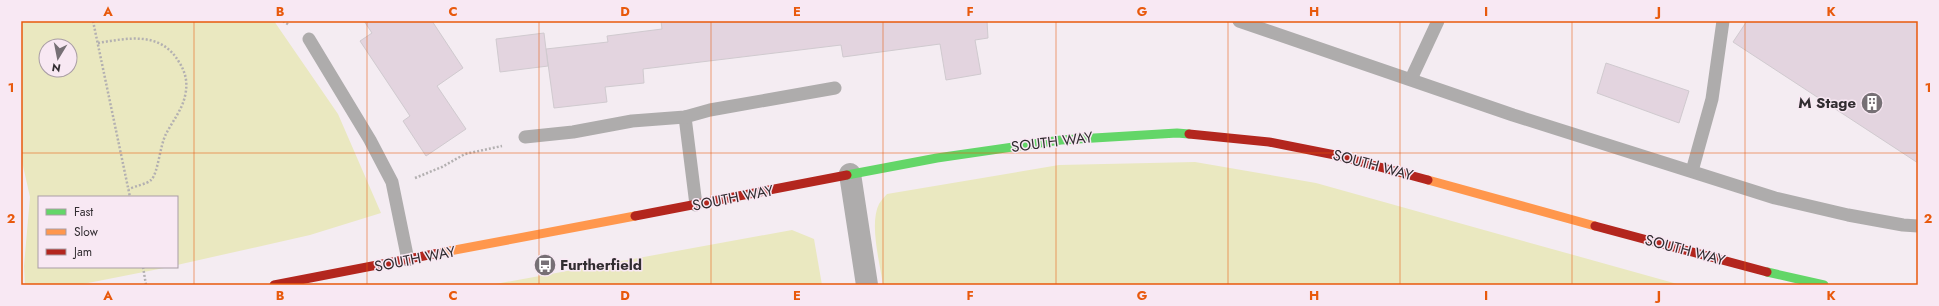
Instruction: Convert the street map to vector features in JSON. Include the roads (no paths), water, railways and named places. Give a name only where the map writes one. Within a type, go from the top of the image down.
[{"type":"street","name":"SOUTH WAY","points":[[274,285],[937,158],[1062,140],[1177,133],[1269,142],[1335,155],[1741,266],[1824,285]]},
{"type":"street","points":[[850,174],[867,285]]},
{"type":"lane","points":[[1239,21],[1513,115],[1775,198],[1848,215],[1903,225],[1918,226]]},
{"type":"lane","points":[[1411,79],[1438,21]]},
{"type":"lane","points":[[1692,171],[1712,98],[1723,21]]},
{"type":"lane","points":[[309,39],[370,140],[392,182],[408,260]]},
{"type":"lane","points":[[525,136],[573,132],[632,121],[685,117],[710,110],[835,88]]},
{"type":"lane","points":[[685,117],[696,205]]},
{"type":"place","name":"M Stage","points":[[1872,103]]},
{"type":"place","name":"Furtherfield","points":[[545,265]]}]
